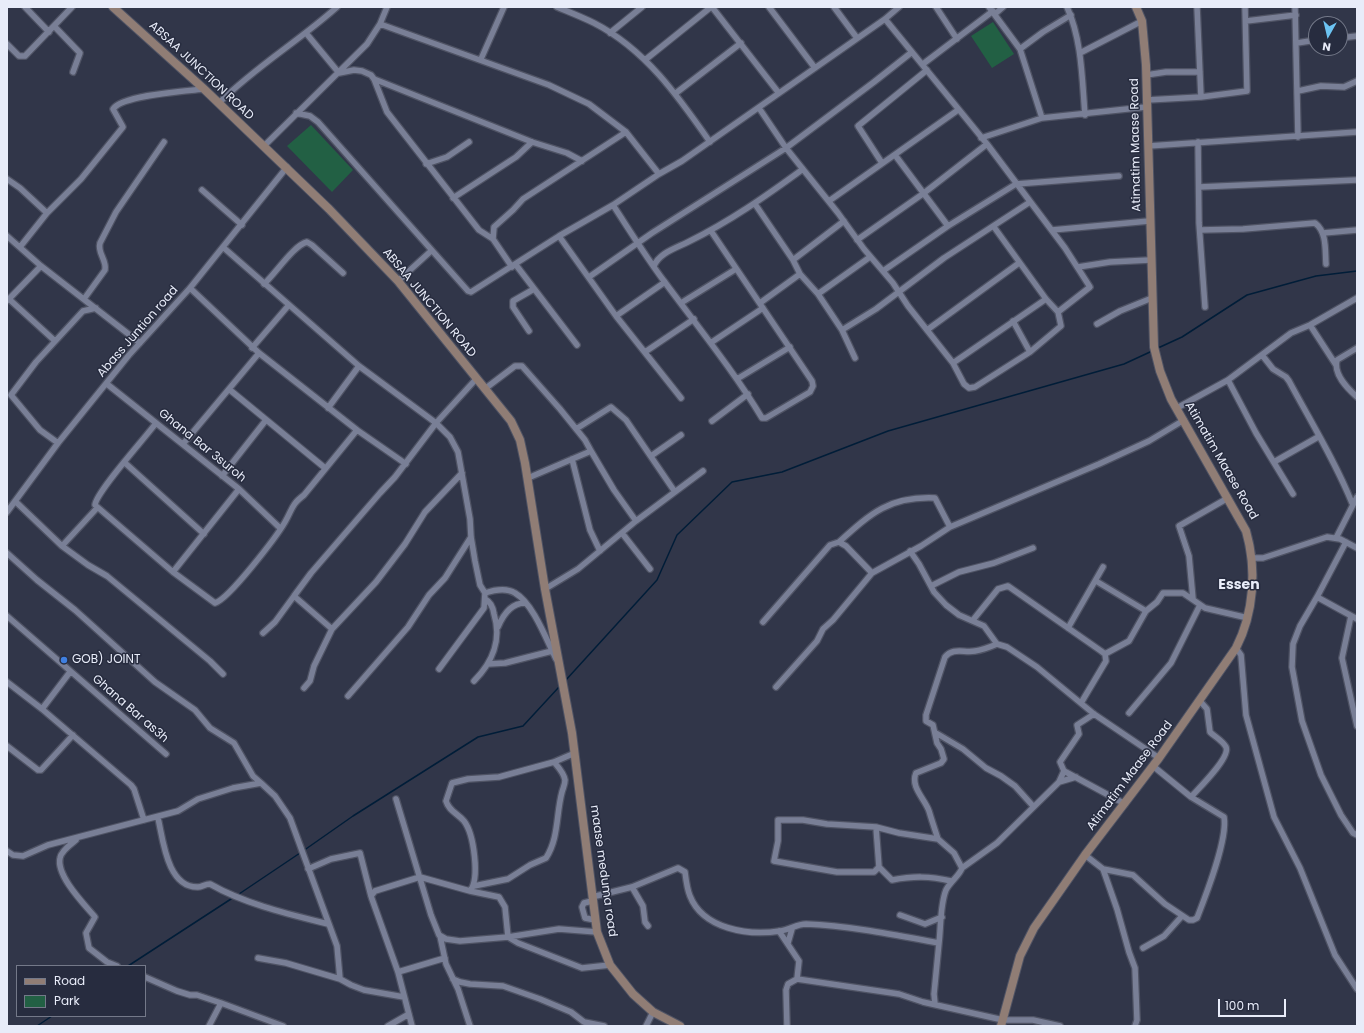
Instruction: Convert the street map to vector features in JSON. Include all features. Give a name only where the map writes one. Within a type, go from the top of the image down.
[{"type":"street","points":[[25,7],[49,32]]},
{"type":"street","points":[[7,44],[22,57],[55,27],[72,7]]},
{"type":"street","name":"ABSAA JUNCTION ROAD","points":[[114,7],[287,167],[398,281],[486,388],[516,429],[520,440],[528,478],[545,589],[563,683]]},
{"type":"street","points":[[219,103],[259,68],[306,33],[337,7]]},
{"type":"street","points":[[264,146],[367,44],[380,24],[387,7]]},
{"type":"street","points":[[481,59],[504,7]]},
{"type":"street","points":[[559,7],[594,23],[610,33],[645,60],[676,93],[710,142]]},
{"type":"street","points":[[610,33],[642,7]]},
{"type":"street","points":[[645,60],[712,7],[778,92]]},
{"type":"street","points":[[768,7],[815,68]]},
{"type":"street","points":[[834,7],[857,38]]},
{"type":"street","points":[[296,113],[310,116],[318,122],[431,252],[469,292],[474,291],[559,236],[613,205],[659,174],[682,161],[759,108],[778,92],[885,19],[899,7]]},
{"type":"street","points":[[936,7],[957,39]]},
{"type":"street","points":[[923,64],[992,11],[1003,7]]},
{"type":"street","points":[[1067,7],[1071,15],[1080,53],[1085,115]]},
{"type":"street","name":"Atimatim Maase Road","points":[[1002,1023],[1020,956],[1026,942],[1048,906],[1084,855],[1125,804],[1159,758],[1236,648],[1248,618],[1252,590],[1251,548],[1246,531],[1165,385],[1154,347],[1150,260],[1146,75],[1142,21],[1136,7]]},
{"type":"street","points":[[1197,7],[1201,97]]},
{"type":"street","points":[[981,138],[1042,118],[1085,115],[1128,108],[1146,103],[1247,91],[1246,7]]},
{"type":"street","points":[[1296,7],[1298,137]]},
{"type":"street","points":[[992,11],[1020,49],[1042,118]]},
{"type":"street","points":[[1020,49],[1043,32],[1071,15]]},
{"type":"street","points":[[1246,21],[1296,15]]},
{"type":"street","points":[[885,19],[987,144],[1052,230],[1090,287],[1089,290],[1058,312]]},
{"type":"street","points":[[1080,53],[1142,21]]},
{"type":"street","points":[[380,24],[549,84],[589,104],[626,132],[659,174]]},
{"type":"street","points":[[55,27],[80,53],[73,72]]},
{"type":"street","points":[[306,33],[339,73]]},
{"type":"street","points":[[1297,43],[1308,41]]},
{"type":"street","points":[[676,93],[741,43]]},
{"type":"street","points":[[589,277],[652,233],[786,148],[912,52]]},
{"type":"street","points":[[339,73],[354,70],[362,71],[374,79],[532,142],[567,153],[582,162]]},
{"type":"street","points":[[882,163],[858,126],[927,70]]},
{"type":"street","points":[[1146,75],[1166,72],[1200,72]]},
{"type":"street","points":[[374,79],[387,112],[426,164],[479,230],[493,239],[534,289],[577,346]]},
{"type":"street","points":[[1298,91],[1321,86],[1344,87],[1357,81]]},
{"type":"street","points":[[20,247],[47,213],[81,179],[123,127],[114,107],[124,101],[151,95],[204,89]]},
{"type":"street","points":[[759,108],[786,148],[844,221],[870,257],[883,271],[953,363],[964,384],[969,388],[975,388],[1030,352],[1061,326],[1058,312],[1046,299],[994,227]]},
{"type":"street","points":[[829,202],[958,110]]},
{"type":"street","points":[[493,239],[494,227],[514,210],[523,199],[626,132]]},
{"type":"street","points":[[1148,146],[1357,132]]},
{"type":"street","points":[[84,299],[105,270],[106,265],[99,249],[100,243],[116,212],[164,142]]},
{"type":"street","points":[[426,164],[447,157],[469,142]]},
{"type":"street","points":[[453,198],[516,157],[532,142]]},
{"type":"street","points":[[1198,142],[1200,230],[1205,307]]},
{"type":"street","points":[[857,240],[924,193],[987,144]]},
{"type":"street","points":[[894,155],[948,226]]},
{"type":"street","name":"Abass Juntion road","points":[[7,512],[58,443],[140,343],[224,248],[287,167]]},
{"type":"street","points":[[654,266],[659,258],[666,253],[711,231],[755,204],[803,169]]},
{"type":"street","points":[[883,271],[948,226],[1016,184],[1118,176]]},
{"type":"street","points":[[7,179],[20,188],[47,213]]},
{"type":"street","points":[[1199,187],[1357,180]]},
{"type":"street","points":[[202,190],[242,224]]},
{"type":"street","points":[[842,330],[876,309],[944,258],[994,227],[1030,202]]},
{"type":"street","points":[[755,204],[793,260],[800,274],[818,294],[842,330],[855,358]]},
{"type":"street","points":[[613,205],[638,244],[665,282],[712,342],[764,418],[810,392],[812,381],[711,231]]},
{"type":"street","points":[[793,260],[844,221]]},
{"type":"street","points":[[1052,230],[1149,221]]},
{"type":"street","points":[[1200,230],[1243,229],[1316,223],[1321,227],[1323,233],[1326,264]]},
{"type":"street","points":[[1323,233],[1357,230]]},
{"type":"street","points":[[7,236],[41,266],[140,343]]},
{"type":"street","points":[[559,236],[616,316],[681,398]]},
{"type":"street","points":[[264,284],[274,275],[298,246],[307,242],[343,273]]},
{"type":"street","points":[[224,248],[288,306],[359,366],[436,423],[450,437],[458,452],[470,519],[471,537],[480,585],[485,593],[485,599],[484,608],[439,669]]},
{"type":"street","points":[[398,281],[431,252]]},
{"type":"street","points":[[818,294],[870,257]]},
{"type":"street","points":[[1078,268],[1110,262],[1150,260]]},
{"type":"street","points":[[927,330],[1019,263]]},
{"type":"street","points":[[41,266],[8,300],[55,340]]},
{"type":"street","points":[[682,303],[736,269]]},
{"type":"street","points":[[712,342],[762,306],[800,274]]},
{"type":"street","points":[[616,316],[665,282]]},
{"type":"street","points":[[190,288],[259,354],[357,430],[406,464]]},
{"type":"street","points":[[530,331],[513,307],[513,304],[514,301],[534,289]]},
{"type":"street","points":[[1097,324],[1120,311],[1152,298]]},
{"type":"street","points":[[1177,408],[1228,380],[1291,333],[1310,325],[1357,298]]},
{"type":"street","points":[[953,363],[1046,299]]},
{"type":"street","points":[[252,348],[288,306]]},
{"type":"street","points":[[58,443],[40,430],[9,392],[55,340],[70,328],[83,311],[96,308]]},
{"type":"street","points":[[645,352],[694,319]]},
{"type":"street","points":[[1013,321],[1030,352]]},
{"type":"street","points":[[1310,325],[1336,365],[1345,387],[1357,397]]},
{"type":"street","points":[[737,378],[790,347]]},
{"type":"street","points":[[1336,365],[1337,360],[1357,348]]},
{"type":"street","points":[[183,444],[259,354]]},
{"type":"street","points":[[1262,355],[1273,369],[1286,377],[1318,437],[1336,464],[1352,503]]},
{"type":"street","points":[[328,408],[359,366]]},
{"type":"street","points":[[486,388],[515,366],[522,366],[537,381],[576,430],[591,451],[614,490],[636,521]]},
{"type":"street","points":[[263,632],[275,622],[311,573],[406,464],[436,423],[477,378]]},
{"type":"street","points":[[1228,380],[1256,433],[1293,494]]},
{"type":"street","name":"Ghana Bar 3suroh","points":[[107,384],[239,490],[280,528]]},
{"type":"street","points":[[230,390],[325,468]]},
{"type":"street","points":[[712,422],[748,394]]},
{"type":"street","points":[[576,430],[611,407],[626,420],[675,492]]},
{"type":"street","points":[[222,476],[266,420]]},
{"type":"street","points":[[776,687],[817,641],[823,629],[833,620],[872,573],[950,527],[1099,464],[1148,441],[1184,420]]},
{"type":"street","points":[[156,423],[124,462],[95,502],[97,508],[173,572],[213,603],[219,602],[256,562],[284,523],[294,503],[304,494],[357,430]]},
{"type":"street","points":[[651,456],[682,435]]},
{"type":"street","points":[[1274,462],[1318,437]]},
{"type":"street","points":[[528,478],[591,451]]},
{"type":"street","points":[[572,459],[590,530],[600,551]]},
{"type":"street","points":[[124,462],[204,534]]},
{"type":"street","points":[[545,589],[578,569],[636,521],[703,471]]},
{"type":"street","points":[[304,688],[310,681],[314,666],[332,629],[376,582],[405,544],[425,512],[462,473]]},
{"type":"street","points":[[173,572],[239,490]]},
{"type":"street","points":[[763,622],[830,545],[839,542],[864,519],[885,506],[920,496],[935,498],[950,527]]},
{"type":"street","points":[[1336,538],[1352,503],[1357,497]]},
{"type":"street","points":[[1193,598],[1189,556],[1179,526],[1228,498]]},
{"type":"street","points":[[15,501],[62,546],[88,565],[107,576],[210,661],[223,674]]},
{"type":"street","points":[[62,546],[97,508]]},
{"type":"street","points":[[622,533],[650,570]]},
{"type":"street","points":[[348,696],[404,632],[428,595],[445,578],[471,537]]},
{"type":"street","points":[[1252,558],[1263,558],[1327,537],[1336,538],[1357,548]]},
{"type":"street","points":[[839,542],[846,546],[872,573]]},
{"type":"street","points":[[1346,542],[1318,597],[1300,626],[1293,644],[1292,667],[1302,721],[1321,775],[1341,815],[1353,834],[1357,836]]},
{"type":"street","points":[[932,586],[959,572],[994,563],[1033,548]]},
{"type":"street","points":[[910,551],[920,564],[934,592],[960,615],[987,628],[997,644]]},
{"type":"street","points":[[7,553],[37,580],[76,610],[155,682],[194,710],[210,728],[234,743],[253,776],[275,796],[285,809],[336,946],[340,979]]},
{"type":"street","points":[[1068,628],[1103,567]]},
{"type":"street","points":[[1096,581],[1146,611]]},
{"type":"street","points":[[973,620],[998,589],[1008,586],[1105,654],[1106,661],[1081,703]]},
{"type":"street","points":[[485,593],[508,590],[515,592],[525,603],[538,622],[561,668]]},
{"type":"street","points":[[1105,654],[1129,641],[1146,611],[1157,602],[1163,592],[1183,593],[1193,598],[1200,605],[1213,611],[1248,618]]},
{"type":"street","points":[[294,596],[332,629]]},
{"type":"street","points":[[1318,597],[1357,619]]},
{"type":"street","points":[[485,599],[492,606],[498,627]]},
{"type":"street","points":[[474,681],[488,664],[494,652],[498,627],[506,613],[514,605],[525,603]]},
{"type":"street","points":[[1129,713],[1171,663],[1200,605]]},
{"type":"street","name":"Ghana Bar as3h","points":[[7,616],[166,754]]},
{"type":"street","points":[[1351,616],[1342,658],[1357,726]]},
{"type":"street","points":[[962,868],[954,853],[938,839],[932,825],[929,810],[921,797],[914,777],[916,773],[943,761],[941,749],[936,743],[936,733],[933,726],[925,719],[945,656],[953,650],[974,651],[997,644],[1007,647],[1037,667],[1094,714],[1159,758]]},
{"type":"street","points":[[1236,648],[1241,655],[1246,715],[1274,817],[1300,868],[1335,955],[1357,989]]},
{"type":"street","points":[[488,664],[505,663],[552,652]]},
{"type":"street","points":[[42,709],[70,672]]},
{"type":"street","points":[[7,682],[42,709],[131,785],[134,789],[144,820]]},
{"type":"street","name":"maase meduma road","points":[[563,683],[575,753],[597,932],[610,965],[633,994],[653,1012],[680,1026]]},
{"type":"street","points":[[1190,797],[1219,765],[1226,753],[1227,748],[1210,732],[1208,709],[1200,701]]},
{"type":"street","points":[[1094,714],[1076,727],[1079,734],[1060,762],[1064,771],[1125,804]]},
{"type":"street","points":[[936,733],[963,749],[986,768],[1001,776],[1014,786],[1033,806]]},
{"type":"street","points":[[8,749],[38,770],[41,770],[73,735]]},
{"type":"street","points":[[470,891],[474,886],[475,860],[468,829],[463,820],[452,811],[446,801],[452,783],[463,779],[499,777],[554,762],[575,753]]},
{"type":"street","points":[[474,886],[508,878],[530,865],[546,858],[553,844],[565,781],[563,773],[554,762]]},
{"type":"street","points":[[1084,855],[1103,869],[1133,875],[1165,904],[1182,916],[1189,920],[1197,918],[1212,877],[1224,832],[1224,820],[1222,814],[1190,797],[1153,766]]},
{"type":"street","points":[[935,1004],[934,994],[944,898],[951,881],[962,868],[997,843],[1059,782],[1064,771]]},
{"type":"street","points":[[1059,782],[1076,777]]},
{"type":"street","points":[[7,851],[13,855],[23,856],[48,845],[144,820],[158,818],[178,811],[198,799],[233,788],[261,783]]},
{"type":"street","points":[[396,799],[433,921],[440,936],[445,958],[466,1011],[470,1026]]},
{"type":"street","points":[[158,818],[171,872],[181,881],[198,887],[210,884],[234,896],[298,917],[328,924]]},
{"type":"street","points":[[879,867],[874,872],[837,872],[774,861],[778,841],[778,820],[803,820],[827,824],[876,826],[899,833],[938,839]]},
{"type":"street","points":[[876,826],[879,867],[892,880],[913,876],[932,876],[951,881]]},
{"type":"street","points":[[78,838],[62,853],[59,863],[68,884],[95,917],[86,933],[89,948],[107,962],[114,965]]},
{"type":"street","points":[[308,868],[331,859],[360,853],[371,896],[398,972],[412,1026]]},
{"type":"street","points":[[592,899],[632,887],[678,868],[685,872],[689,896],[698,911],[720,925],[746,932],[780,931],[792,929],[804,924],[869,930],[939,943]]},
{"type":"street","points":[[1103,869],[1118,909],[1129,952],[1135,968],[1137,1013],[1135,1026]]},
{"type":"street","points":[[371,896],[375,891],[420,877],[470,891],[499,897],[505,908],[508,937]]},
{"type":"street","points":[[632,887],[643,906],[645,922],[648,926]]},
{"type":"street","points":[[900,915],[925,924],[942,917]]},
{"type":"street","points":[[1143,948],[1164,936],[1182,916]]},
{"type":"street","points":[[440,936],[446,939],[460,941],[508,937],[559,929],[597,932]]},
{"type":"street","points":[[788,943],[792,929]]},
{"type":"street","points":[[780,931],[799,961],[797,979]]},
{"type":"street","points":[[508,937],[518,943],[582,968],[610,965]]},
{"type":"street","points":[[258,958],[286,963],[340,979],[364,990],[404,997]]},
{"type":"street","points":[[398,972],[445,958]]},
{"type":"street","points":[[146,977],[177,991],[190,995],[198,995],[283,1026]]},
{"type":"street","points":[[453,979],[470,984],[503,986],[571,1012],[584,1022],[604,1026]]},
{"type":"street","points":[[787,1026],[786,990],[788,984],[797,979],[899,994],[1002,1023],[1033,1020],[1060,1026]]},
{"type":"street","points":[[209,1026],[221,1003]]},
{"type":"street","points":[[646,1026],[653,1012]]},
{"type":"street","points":[[388,1026],[408,1014]]},
{"type":"green space","points":[[993,22],[1014,54],[992,68],[971,36]]},
{"type":"green space","points":[[311,125],[353,170],[332,192],[287,146]]},
{"type":"waterway","points":[[1158,348],[1182,337],[1247,295],[1316,276],[1357,271]]},
{"type":"waterway","points":[[565,681],[657,580],[677,535],[732,482],[782,472],[888,431],[1124,364],[1150,352]]},
{"type":"waterway","points":[[303,851],[353,816],[478,737],[523,726],[559,687]]},
{"type":"waterway","points":[[239,894],[300,853]]},
{"type":"waterway","points":[[130,965],[231,899]]},
{"type":"waterway","points":[[37,1026],[50,1017]]},
{"type":"place","name":"GOB) JOINT","points":[[64,660]]},
{"type":"district","name":"Essen","points":[[1239,585]]}]
